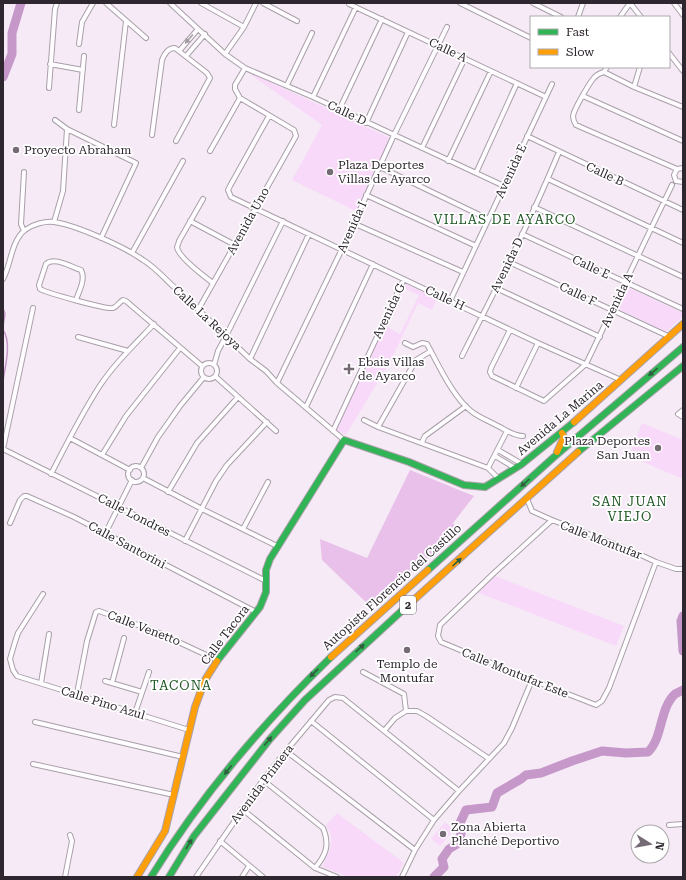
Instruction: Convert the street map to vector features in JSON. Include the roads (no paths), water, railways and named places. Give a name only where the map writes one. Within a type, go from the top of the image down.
[{"type":"main road","name":"Avenida La Marina","points":[[344,440],[409,462],[464,485],[485,487],[522,464],[562,433],[682,325]]},
{"type":"main road","name":"Autopista Florencio del Castillo","points":[[151,877],[172,843],[207,797],[260,730],[295,692],[335,653],[554,457],[683,347]]},
{"type":"main road","name":"Autopista Florencio del Castillo","points":[[169,877],[194,836],[218,804],[270,739],[305,700],[361,647],[564,464],[683,366]]},
{"type":"main road","points":[[554,457],[564,436],[562,433]]},
{"type":"main road","name":"Calle Tacora","points":[[137,877],[164,831],[195,706],[206,680],[218,660],[264,601],[266,592],[266,570],[270,559],[344,440]]},
{"type":"street","points":[[49,88],[55,9],[57,3]]},
{"type":"street","points":[[79,44],[82,22],[93,3]]},
{"type":"street","points":[[106,3],[146,38]]},
{"type":"street","name":"Calle D","points":[[170,3],[225,54],[245,68],[287,85],[504,186]]},
{"type":"street","points":[[200,3],[244,27]]},
{"type":"street","points":[[225,54],[244,27],[256,3]]},
{"type":"street","points":[[263,3],[296,21]]},
{"type":"street","points":[[460,3],[530,38]]},
{"type":"street","points":[[533,3],[559,16]]},
{"type":"street","points":[[578,16],[583,3]]},
{"type":"street","points":[[621,16],[630,3],[640,16]]},
{"type":"street","points":[[674,3],[683,15]]},
{"type":"street","name":"Calle A","points":[[349,4],[546,97]]},
{"type":"street","points":[[313,97],[356,7]]},
{"type":"street","points":[[339,110],[382,19]]},
{"type":"street","points":[[114,126],[126,21]]},
{"type":"street","name":"Avenida I","points":[[278,383],[437,45],[447,27]]},
{"type":"street","points":[[180,50],[198,29]]},
{"type":"street","points":[[366,122],[408,32]]},
{"type":"street","points":[[287,85],[312,33]]},
{"type":"street","points":[[186,56],[205,34]]},
{"type":"street","points":[[152,135],[162,60],[165,52],[170,48],[175,48],[180,50],[207,73],[210,78],[176,141]]},
{"type":"street","points":[[670,54],[683,71]]},
{"type":"street","points":[[79,110],[84,56]]},
{"type":"street","points":[[422,148],[465,58]]},
{"type":"street","points":[[50,64],[83,70]]},
{"type":"street","points":[[245,68],[234,85],[235,89],[240,98],[269,116]]},
{"type":"street","points":[[604,72],[606,68]]},
{"type":"street","points":[[634,87],[640,68]]},
{"type":"street","points":[[448,161],[491,70]]},
{"type":"street","points":[[683,107],[634,87],[604,72],[599,73],[594,78],[583,96],[573,119],[576,125],[671,167],[679,169],[674,177],[676,181],[683,182]]},
{"type":"street","points":[[476,173],[517,83]]},
{"type":"street","name":"Avenida E","points":[[450,301],[552,84]]},
{"type":"street","points":[[583,96],[683,141]]},
{"type":"street","points":[[210,151],[240,98]]},
{"type":"street","name":"Avenida Uno","points":[[198,310],[256,208],[264,190],[295,139],[296,132],[292,128],[269,116]]},
{"type":"street","name":"Calle H","points":[[269,116],[228,190],[232,197],[510,330],[621,380]]},
{"type":"street","points":[[55,120],[67,129],[136,163],[101,238]]},
{"type":"street","points":[[3,279],[15,247],[24,231],[32,226],[54,222],[63,191],[67,129]]},
{"type":"street","name":"Calle B","points":[[527,136],[683,210]]},
{"type":"street","name":"Avenida D","points":[[462,356],[509,262],[559,152]]},
{"type":"street","points":[[132,253],[182,161]]},
{"type":"street","points":[[380,167],[488,219]]},
{"type":"street","points":[[24,172],[21,224],[24,231]]},
{"type":"street","points":[[548,179],[683,243]]},
{"type":"street","name":"Avenida A","points":[[516,388],[544,401],[586,364],[672,185]]},
{"type":"street","points":[[366,195],[476,246]]},
{"type":"street","points":[[202,199],[177,247],[187,261],[213,284]]},
{"type":"street","points":[[534,207],[683,277]]},
{"type":"street","points":[[190,221],[235,245]]},
{"type":"street","points":[[212,364],[283,221]]},
{"type":"street","name":"Calle La Rejoya","points":[[54,222],[101,238],[144,260],[250,359],[266,371],[344,440]]},
{"type":"street","points":[[353,223],[464,272]]},
{"type":"street","points":[[250,359],[309,234]]},
{"type":"street","name":"Calle E","points":[[522,234],[683,309]]},
{"type":"street","points":[[76,300],[83,279],[81,270],[54,261],[48,262],[39,285],[40,289],[44,291],[76,300],[111,309],[123,300],[126,301],[202,366]]},
{"type":"street","name":"Calle F","points":[[509,262],[670,337]]},
{"type":"street","points":[[306,406],[373,264]]},
{"type":"street","name":"Avenida G","points":[[333,431],[404,279]]},
{"type":"street","points":[[496,288],[600,336]]},
{"type":"street","points":[[3,449],[33,308]]},
{"type":"street","points":[[51,474],[100,386],[128,351],[154,324]]},
{"type":"street","points":[[510,330],[490,372],[492,376],[516,388],[538,343]]},
{"type":"street","points":[[78,337],[128,351]]},
{"type":"street","points":[[405,343],[413,347],[425,343],[427,344],[457,396],[472,412],[517,436],[523,436]]},
{"type":"street","points":[[102,455],[126,416],[180,348]]},
{"type":"street","points":[[378,427],[416,360],[431,351]]},
{"type":"street","points":[[202,366],[212,364]]},
{"type":"street","points":[[212,364],[217,369],[215,376]]},
{"type":"street","points":[[202,366],[200,371],[204,378]]},
{"type":"street","points":[[204,378],[208,379],[215,376]]},
{"type":"street","points":[[215,376],[276,431]]},
{"type":"street","points":[[141,468],[158,437],[180,406],[204,378]]},
{"type":"street","points":[[168,492],[197,443],[238,397]]},
{"type":"street","points":[[422,442],[425,436],[466,406]]},
{"type":"street","points":[[683,410],[678,414],[683,417]]},
{"type":"street","points":[[364,420],[378,427],[422,442],[488,468],[499,479]]},
{"type":"street","points":[[185,541],[216,481],[227,466],[267,422]]},
{"type":"street","points":[[488,468],[507,431]]},
{"type":"street","points":[[70,438],[130,470]]},
{"type":"street","name":"Calle Londres","points":[[3,449],[266,581]]},
{"type":"street","points":[[498,450],[522,464]]},
{"type":"street","points":[[495,456],[515,468]]},
{"type":"street","points":[[136,466],[141,468],[144,472],[143,478],[137,482],[129,477],[130,470],[136,466]]},
{"type":"street","points":[[143,478],[277,546]]},
{"type":"street","points":[[105,534],[132,480]]},
{"type":"street","points":[[243,529],[268,482]]},
{"type":"street","name":"Calle Santorini","points":[[10,523],[20,500],[24,496],[74,517],[256,612]]},
{"type":"street","name":"Calle Montufar","points":[[528,498],[532,511],[630,550],[656,562],[676,569],[683,569]]},
{"type":"street","name":"Calle Montufar Este","points":[[552,520],[440,625],[438,636],[441,642],[445,645],[596,705],[602,701],[609,688],[656,562]]},
{"type":"street","name":"Calle Pino Azul","points":[[43,594],[18,633],[15,642],[10,659],[13,670],[17,676],[189,730]]},
{"type":"street","name":"Calle Venetto","points":[[78,688],[96,612],[157,632],[218,660]]},
{"type":"street","points":[[41,683],[49,634]]},
{"type":"street","points":[[112,683],[124,638]]},
{"type":"street","points":[[135,713],[149,672]]},
{"type":"street","points":[[363,672],[404,694],[406,711]]},
{"type":"street","points":[[402,877],[415,850],[434,820],[488,758],[504,742],[512,728],[532,680]]},
{"type":"street","points":[[105,681],[142,692]]},
{"type":"street","name":"Avenida Primera","points":[[196,877],[263,780],[330,700],[335,697],[342,698],[384,731]]},
{"type":"street","points":[[459,791],[384,731],[395,718],[406,711],[417,711],[488,758]]},
{"type":"street","points":[[311,721],[434,820]]},
{"type":"street","points":[[35,722],[183,757]]},
{"type":"street","points":[[286,751],[415,850]]},
{"type":"street","points":[[33,764],[174,795]]},
{"type":"street","points":[[263,780],[323,828],[327,837],[327,845],[325,852],[315,868]]},
{"type":"street","points":[[242,809],[315,868],[337,877]]},
{"type":"street","points":[[670,825],[683,824]]},
{"type":"street","points":[[65,877],[72,841],[70,835]]},
{"type":"street","points":[[220,841],[263,877]]},
{"type":"street","points":[[242,877],[250,866]]},
{"type":"waterway","points":[[3,77],[12,54],[12,33],[21,3]]},
{"type":"waterway","points":[[3,308],[5,314],[3,326]]},
{"type":"waterway","points":[[3,330],[7,341],[3,381]]},
{"type":"waterway","points":[[683,616],[681,621],[683,651]]},
{"type":"waterway","points":[[434,877],[444,867],[442,859],[449,849],[457,844],[461,834],[460,823],[466,810],[492,807],[497,793],[526,775],[541,773],[602,751],[626,753],[648,752],[656,739],[666,707],[675,694],[683,690]]},
{"type":"place","name":"Proyecto Abraham","points":[[16,150]]},
{"type":"place","name":"Plaza Deportes Villas de Ayarco","points":[[330,172]]},
{"type":"place","name":"Ebais Villas de Ayarco","points":[[349,369]]},
{"type":"place","name":"Plaza Deportes San Juan","points":[[658,448]]},
{"type":"place","name":"Templo de Montufar","points":[[407,650]]},
{"type":"place","name":"Zona Abierta Planché Deportivo","points":[[443,834]]},
{"type":"district","name":"VILLAS DE AYARCO","points":[[505,219]]},
{"type":"district","name":"SAN JUAN VIEJO","points":[[630,508]]},
{"type":"district","name":"TACONA","points":[[181,685]]}]
